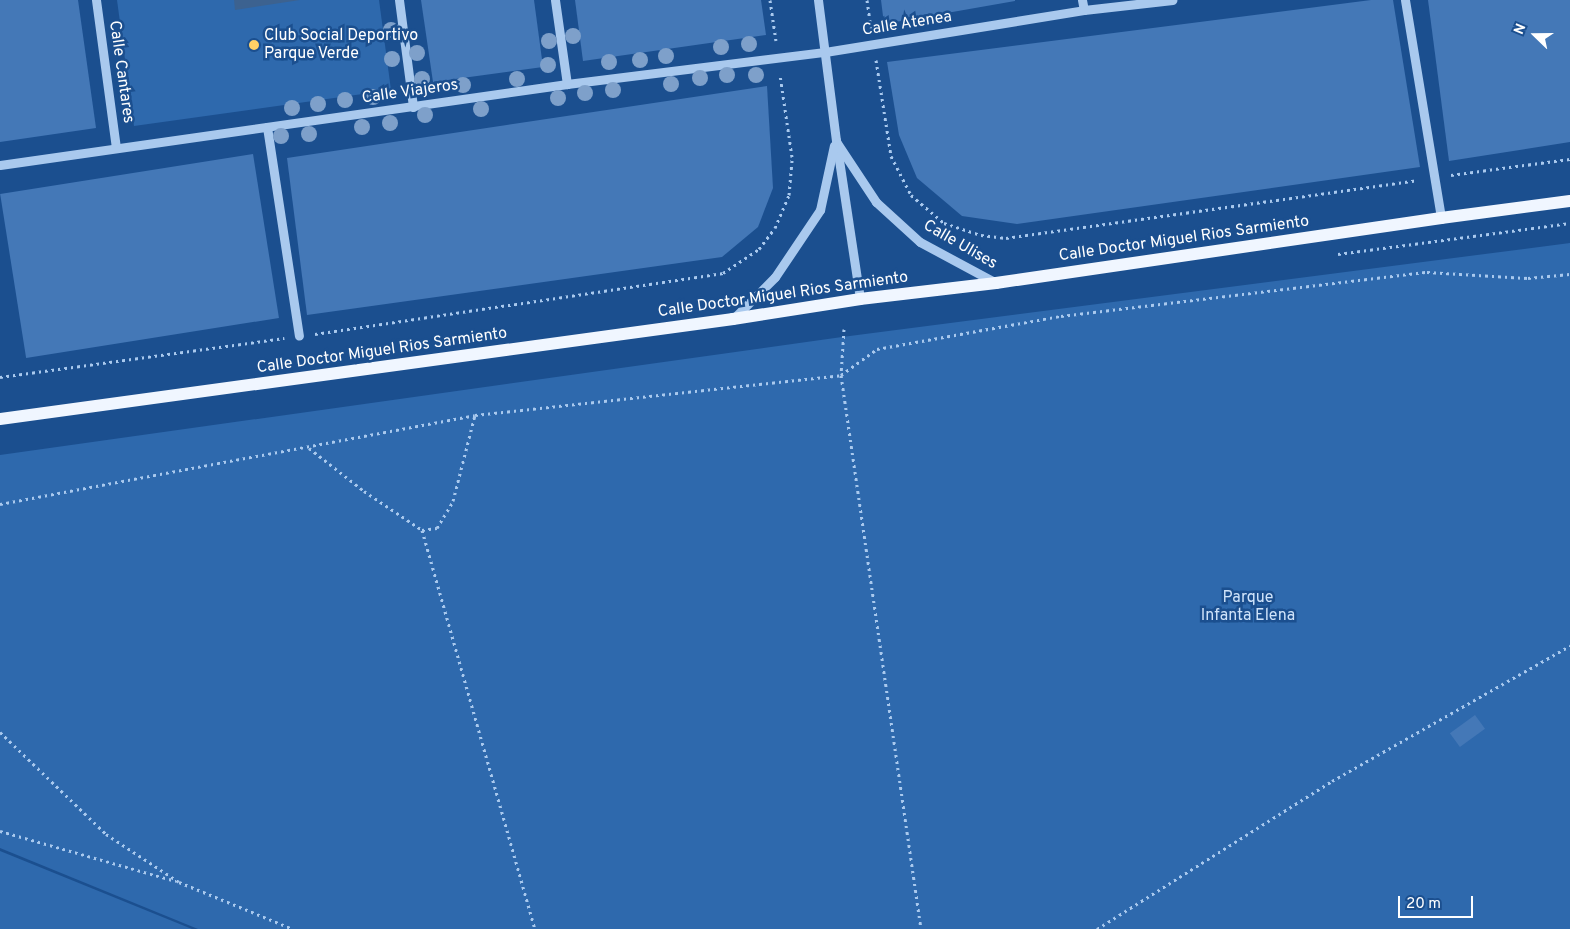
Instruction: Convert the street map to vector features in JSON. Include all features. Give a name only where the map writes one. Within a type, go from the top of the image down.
[{"type":"main road","name":"Calle Doctor Miguel Rios Sarmiento","points":[[0,419],[733,319],[860,299],[996,283],[1570,201]]},
{"type":"street","name":"Calle Cantares","points":[[96,0],[116,148]]},
{"type":"street","points":[[399,0],[413,107]]},
{"type":"street","points":[[555,0],[567,84]]},
{"type":"street","name":"Calle Ulises","points":[[818,0],[836,140],[860,299]]},
{"type":"street","points":[[1082,0],[1084,10]]},
{"type":"street","name":"Calle Atenea","points":[[825,52],[1084,10],[1172,0]]},
{"type":"street","points":[[1405,0],[1441,218]]},
{"type":"street","name":"Calle Viajeros","points":[[0,165],[567,84],[825,52]]},
{"type":"street","points":[[267,127],[299,336]]},
{"type":"street","name":"Calle Ulises","points":[[836,140],[876,202],[920,242],[996,283]]},
{"type":"street","name":"Calle Ulises","points":[[733,319],[775,277],[820,210],[836,140]]},
{"type":"path","points":[[0,377],[299,336],[723,273],[759,249],[775,228],[789,195],[792,157],[770,0]]},
{"type":"path","points":[[867,0],[891,156],[911,194],[944,223],[981,235],[1006,238],[1422,180]]},
{"type":"path","points":[[1441,177],[1570,159]]},
{"type":"path","points":[[0,504],[308,448],[475,415],[841,375],[877,349],[1061,316],[1427,272],[1528,278],[1570,274]]},
{"type":"path","points":[[844,329],[841,375],[921,929]]},
{"type":"path","points":[[422,530],[437,528],[453,501],[475,415]]},
{"type":"path","points":[[308,448],[364,491],[422,530],[535,929]]},
{"type":"path","points":[[1097,929],[1332,781],[1570,646]]},
{"type":"path","points":[[0,732],[106,834],[179,882]]},
{"type":"path","points":[[0,831],[179,882],[293,929]]},
{"type":"green space","name":"Club Social Deportivo Parque Verde","points":[[117,0],[379,0],[391,90],[134,126]]},
{"type":"green space","name":"Parque Infanta Elena","points":[[1570,243],[1570,929],[198,929],[0,848],[0,455],[842,337]]},
{"type":"green space","points":[[0,851],[192,929],[0,929]]},
{"type":"shaded area","points":[[234,0],[300,0],[235,10]]},
{"type":"building","points":[[0,0],[78,0],[96,128],[0,142]]},
{"type":"building","points":[[421,0],[534,0],[543,67],[433,82]]},
{"type":"building","points":[[575,0],[761,0],[766,35],[583,61]]},
{"type":"building","points":[[881,0],[1015,0],[1015,1],[884,24]]},
{"type":"building","points":[[1371,0],[1393,0],[1420,167],[1017,224],[962,216],[917,178],[899,135],[887,62]]},
{"type":"building","points":[[1428,0],[1570,0],[1570,142],[1449,161]]},
{"type":"building","points":[[767,86],[773,188],[758,227],[722,257],[307,315],[287,158]]},
{"type":"building","points":[[253,154],[279,318],[26,358],[0,194]]},
{"type":"building","points":[[1475,715],[1485,729],[1460,747],[1450,733]]},
{"type":"place","name":"Club Social Deportivo Parque Verde","points":[[254,45]]}]
